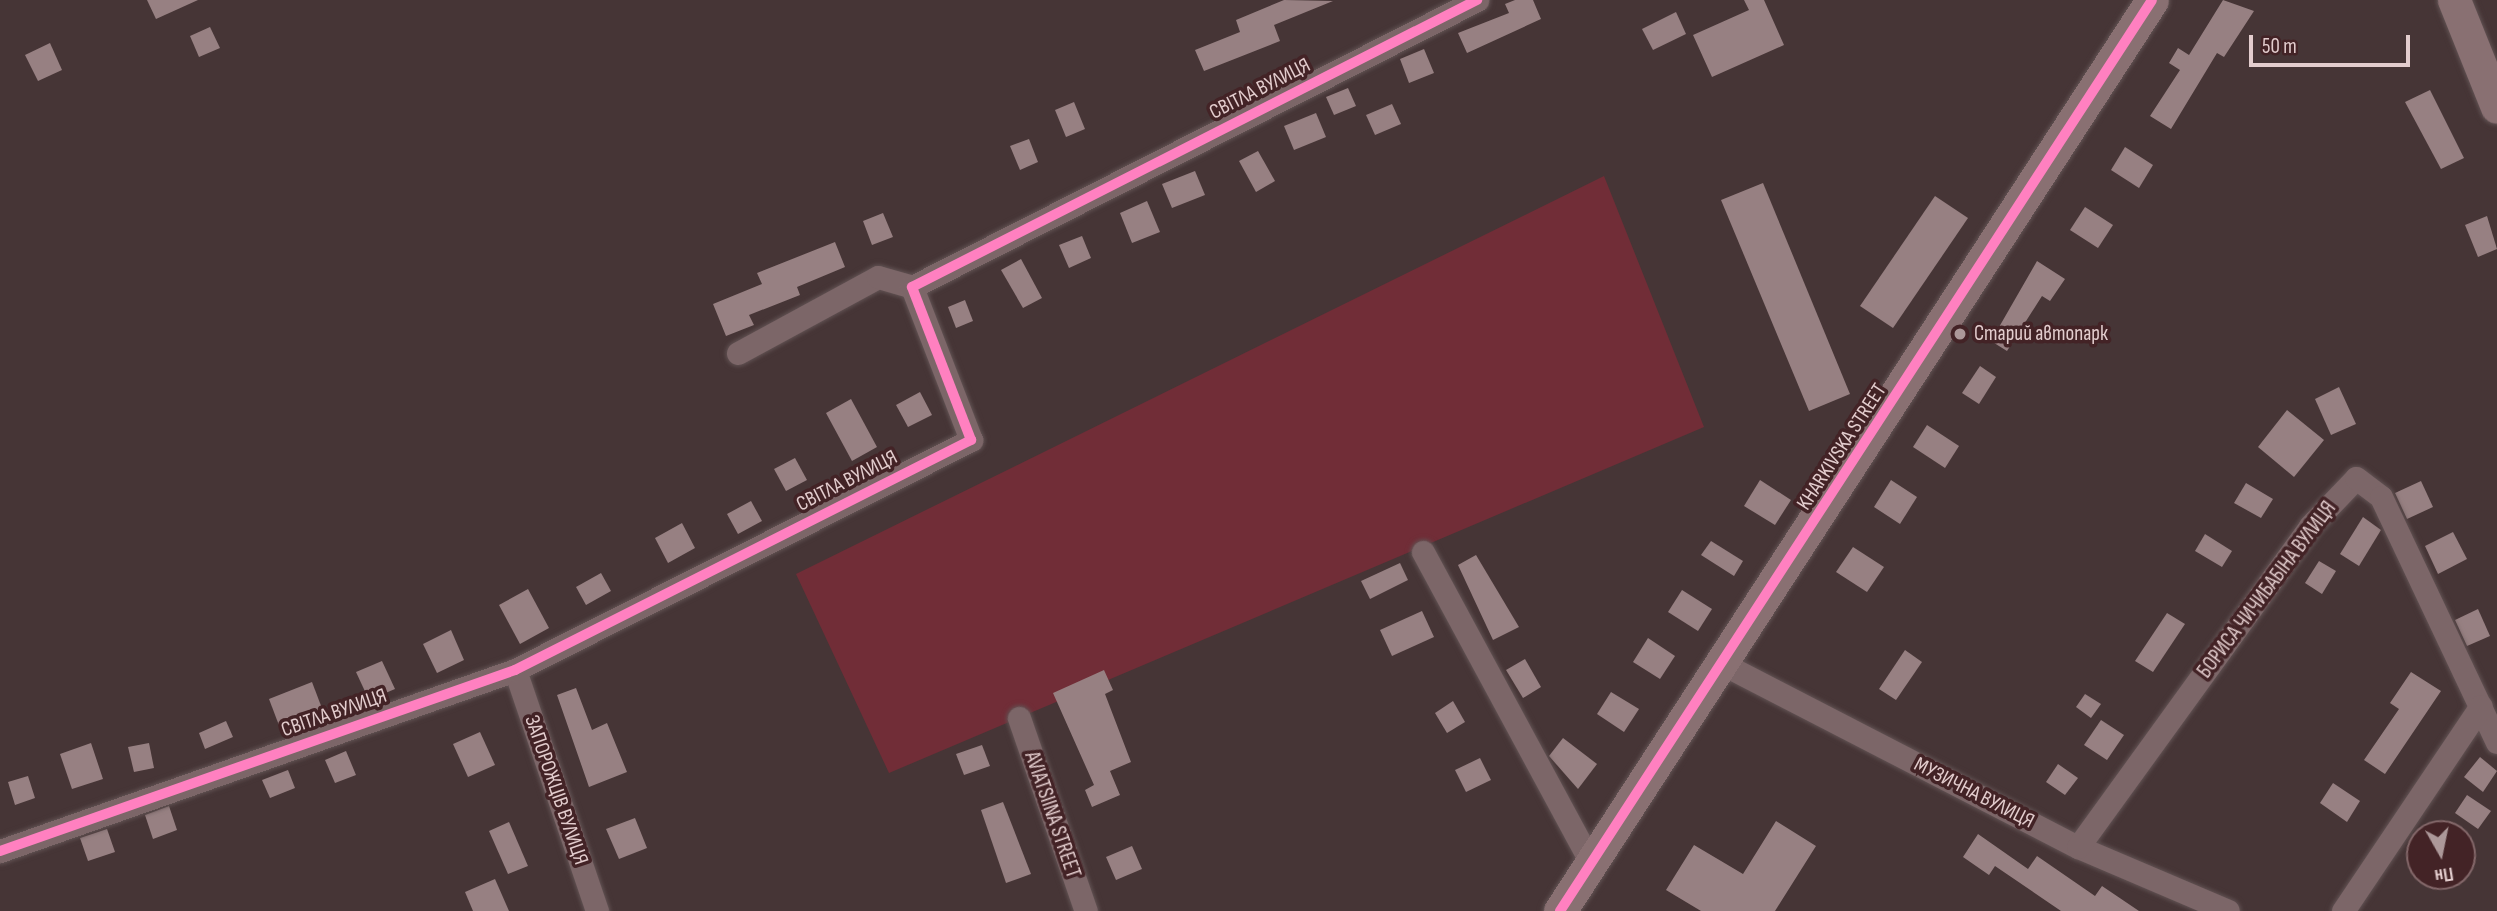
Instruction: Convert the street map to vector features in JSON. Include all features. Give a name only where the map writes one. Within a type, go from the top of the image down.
[{"type":"street","name":"СВІТЛА ВУЛИЦЯ","points":[[0,851],[514,670],[971,440],[912,287],[1478,0]]},
{"type":"street","name":"KHARKIVSKA STREET","points":[[1560,911],[1725,664],[2152,0]]},
{"type":"street","points":[[2454,0],[2497,107]]},
{"type":"street","points":[[738,353],[878,277],[912,287]]},
{"type":"street","name":"БОРИСА ЧИЧИБАБІНА ВУЛИЦЯ","points":[[2078,847],[2310,526],[2356,478],[2381,497],[2497,742]]},
{"type":"street","points":[[1423,552],[1591,863]]},
{"type":"street","name":"МУЗИЧНА ВУЛИЦЯ","points":[[1725,664],[2078,847],[2228,911]]},
{"type":"street","name":"ЗАПОРОЖЦІВ ВУЛИЦЯ","points":[[514,670],[597,911]]},
{"type":"street","points":[[2343,911],[2482,706]]},
{"type":"street","name":"AVIATSIINA STREET","points":[[1019,718],[1086,911]]},
{"type":"shaded area","points":[[1604,176],[1704,427],[889,773],[796,574]]},
{"type":"building","points":[[147,0],[198,0],[156,19]]},
{"type":"building","points":[[1284,0],[1333,1],[1274,25],[1280,41],[1204,71],[1195,50],[1240,32],[1236,20]]},
{"type":"building","points":[[1515,0],[1533,0],[1541,19],[1467,53],[1458,33],[1509,13],[1505,4]]},
{"type":"building","points":[[1744,0],[1764,0],[1784,45],[1712,77],[1693,35],[1749,10]]},
{"type":"building","points":[[2223,0],[2254,11],[2224,57],[2217,53],[2171,129],[2150,116],[2180,70],[2169,63],[2178,48],[2189,55]]},
{"type":"building","points":[[1676,12],[1686,34],[1653,50],[1642,29]]},
{"type":"building","points":[[210,27],[220,48],[199,57],[190,36]]},
{"type":"building","points":[[50,43],[62,70],[38,81],[25,55]]},
{"type":"building","points":[[1424,49],[1434,73],[1409,83],[1400,59]]},
{"type":"building","points":[[1348,88],[1356,106],[1334,115],[1326,97]]},
{"type":"building","points":[[2430,90],[2464,158],[2441,169],[2405,102]]},
{"type":"building","points":[[1074,102],[1085,129],[1066,137],[1055,110]]},
{"type":"building","points":[[1392,104],[1401,124],[1375,135],[1366,115]]},
{"type":"building","points":[[1316,113],[1326,137],[1294,150],[1284,126]]},
{"type":"building","points":[[1029,139],[1038,162],[1020,170],[1010,146]]},
{"type":"building","points":[[2125,147],[2153,165],[2139,188],[2111,170]]},
{"type":"building","points":[[1258,151],[1275,181],[1256,192],[1239,161]]},
{"type":"building","points":[[1195,171],[1205,195],[1172,208],[1162,184]]},
{"type":"building","points":[[1763,183],[1850,394],[1809,411],[1721,200]]},
{"type":"building","points":[[1935,196],[1968,218],[1893,328],[1860,306]]},
{"type":"building","points":[[1147,201],[1160,232],[1132,243],[1120,213]]},
{"type":"building","points":[[2085,207],[2113,225],[2098,248],[2070,230]]},
{"type":"building","points":[[883,213],[893,237],[872,245],[863,221]]},
{"type":"building","points":[[2487,216],[2497,249],[2478,257],[2465,225]]},
{"type":"building","points":[[1082,236],[1091,258],[1069,268],[1059,245]]},
{"type":"building","points":[[835,242],[845,267],[797,287],[800,295],[749,315],[754,325],[726,336],[713,304],[762,284],[757,273]]},
{"type":"building","points":[[1021,259],[1042,298],[1023,308],[1001,270]]},
{"type":"building","points":[[2037,261],[2065,279],[2050,301],[2042,296],[2007,351],[1991,341]]},
{"type":"building","points":[[965,300],[973,321],[956,328],[948,307]]},
{"type":"building","points":[[1980,366],[1996,377],[1979,404],[1962,393]]},
{"type":"building","points":[[2339,387],[2356,424],[2331,435],[2315,399]]},
{"type":"building","points":[[920,392],[932,415],[908,427],[896,405]]},
{"type":"building","points":[[851,399],[877,447],[852,461],[826,413]]},
{"type":"building","points":[[2287,410],[2324,440],[2294,477],[2258,447]]},
{"type":"building","points":[[1927,425],[1959,446],[1945,468],[1913,447]]},
{"type":"building","points":[[795,458],[807,480],[786,491],[774,469]]},
{"type":"building","points":[[1760,480],[1791,500],[1775,525],[1744,506]]},
{"type":"building","points":[[1891,480],[1917,497],[1900,524],[1874,507]]},
{"type":"building","points":[[2421,481],[2433,507],[2407,519],[2395,493]]},
{"type":"building","points":[[2246,483],[2273,499],[2261,518],[2234,503]]},
{"type":"building","points":[[751,501],[762,521],[738,534],[727,514]]},
{"type":"building","points":[[2363,517],[2381,530],[2359,566],[2340,554]]},
{"type":"building","points":[[682,523],[695,548],[668,563],[655,538]]},
{"type":"building","points":[[2453,532],[2467,559],[2438,574],[2425,546]]},
{"type":"building","points":[[2205,534],[2232,551],[2222,567],[2195,551]]},
{"type":"building","points":[[1711,541],[1743,561],[1734,576],[1701,555]]},
{"type":"building","points":[[1853,547],[1884,567],[1867,592],[1836,572]]},
{"type":"building","points":[[1476,555],[1519,627],[1493,640],[1458,565]]},
{"type":"building","points":[[2319,561],[2336,571],[2322,594],[2305,583]]},
{"type":"building","points":[[1400,563],[1408,580],[1370,599],[1361,581]]},
{"type":"building","points":[[601,573],[611,591],[586,605],[576,587]]},
{"type":"building","points":[[528,589],[549,628],[520,644],[499,605]]},
{"type":"building","points":[[1682,590],[1712,609],[1698,631],[1668,612]]},
{"type":"building","points":[[2478,609],[2490,636],[2467,646],[2455,620]]},
{"type":"building","points":[[1422,611],[1434,637],[1392,656],[1380,630]]},
{"type":"building","points":[[2167,613],[2185,624],[2153,672],[2135,661]]},
{"type":"building","points":[[451,630],[464,660],[437,673],[423,644]]},
{"type":"building","points":[[1648,638],[1675,656],[1660,679],[1633,662]]},
{"type":"building","points":[[1905,650],[1922,662],[1896,700],[1879,689]]},
{"type":"building","points":[[1525,659],[1541,687],[1523,698],[1506,670]]},
{"type":"building","points":[[382,661],[395,689],[369,700],[356,672]]},
{"type":"building","points":[[1104,670],[1113,690],[1105,694],[1131,762],[1110,771],[1120,795],[1092,807],[1085,790],[1094,785],[1053,693]]},
{"type":"building","points":[[2411,672],[2441,691],[2385,774],[2364,760],[2399,709],[2390,703]]},
{"type":"building","points":[[312,682],[323,711],[280,728],[269,699]]},
{"type":"building","points":[[576,688],[592,730],[607,723],[627,772],[589,787],[557,695]]},
{"type":"building","points":[[1611,692],[1639,709],[1624,732],[1597,714]]},
{"type":"building","points":[[2085,694],[2101,704],[2091,718],[2076,707]]},
{"type":"building","points":[[1453,701],[1465,722],[1447,733],[1435,713]]},
{"type":"building","points":[[2101,720],[2124,735],[2107,760],[2084,745]]},
{"type":"building","points":[[226,721],[233,737],[205,749],[199,733]]},
{"type":"building","points":[[480,732],[495,765],[468,777],[453,744]]},
{"type":"building","points":[[1563,738],[1597,764],[1578,789],[1549,756]]},
{"type":"building","points":[[91,743],[103,779],[72,789],[60,754]]},
{"type":"building","points":[[149,743],[154,768],[134,772],[128,747]]},
{"type":"building","points":[[982,745],[990,766],[964,775],[956,754]]},
{"type":"building","points":[[346,751],[356,775],[335,783],[325,760]]},
{"type":"building","points":[[2480,757],[2497,771],[2483,792],[2464,777]]},
{"type":"building","points":[[1480,758],[1491,780],[1466,792],[1455,770]]},
{"type":"building","points":[[2058,764],[2078,778],[2065,795],[2046,782]]},
{"type":"building","points":[[288,770],[295,788],[270,798],[262,780]]},
{"type":"building","points":[[28,776],[35,798],[15,805],[8,782]]},
{"type":"building","points":[[2333,783],[2360,801],[2347,822],[2320,803]]},
{"type":"building","points":[[2467,795],[2491,811],[2478,829],[2476,820],[2465,820],[2455,813]]},
{"type":"building","points":[[1003,802],[1031,874],[1006,883],[981,810]]},
{"type":"building","points":[[169,806],[177,830],[153,839],[145,815]]},
{"type":"building","points":[[635,818],[647,848],[619,859],[606,829]]},
{"type":"building","points":[[1776,821],[1816,846],[1775,911],[1701,911],[1666,890],[1694,845],[1743,874]]},
{"type":"building","points":[[509,822],[528,866],[508,874],[489,831]]},
{"type":"building","points":[[107,829],[115,852],[88,861],[80,838]]},
{"type":"building","points":[[1978,834],[2028,869],[2037,856],[2095,896],[2102,886],[2139,911],[2061,911],[1995,866],[1989,875],[1963,857]]},
{"type":"building","points":[[1132,846],[1142,869],[1116,880],[1106,857]]},
{"type":"building","points":[[495,879],[509,911],[473,911],[465,892]]},
{"type":"cycle path","points":[[0,851],[515,670],[971,440],[912,287],[1477,0]]},
{"type":"cycle path","points":[[1560,911],[2152,0]]},
{"type":"place","name":"Старий автопарк","points":[[1960,334]]}]
